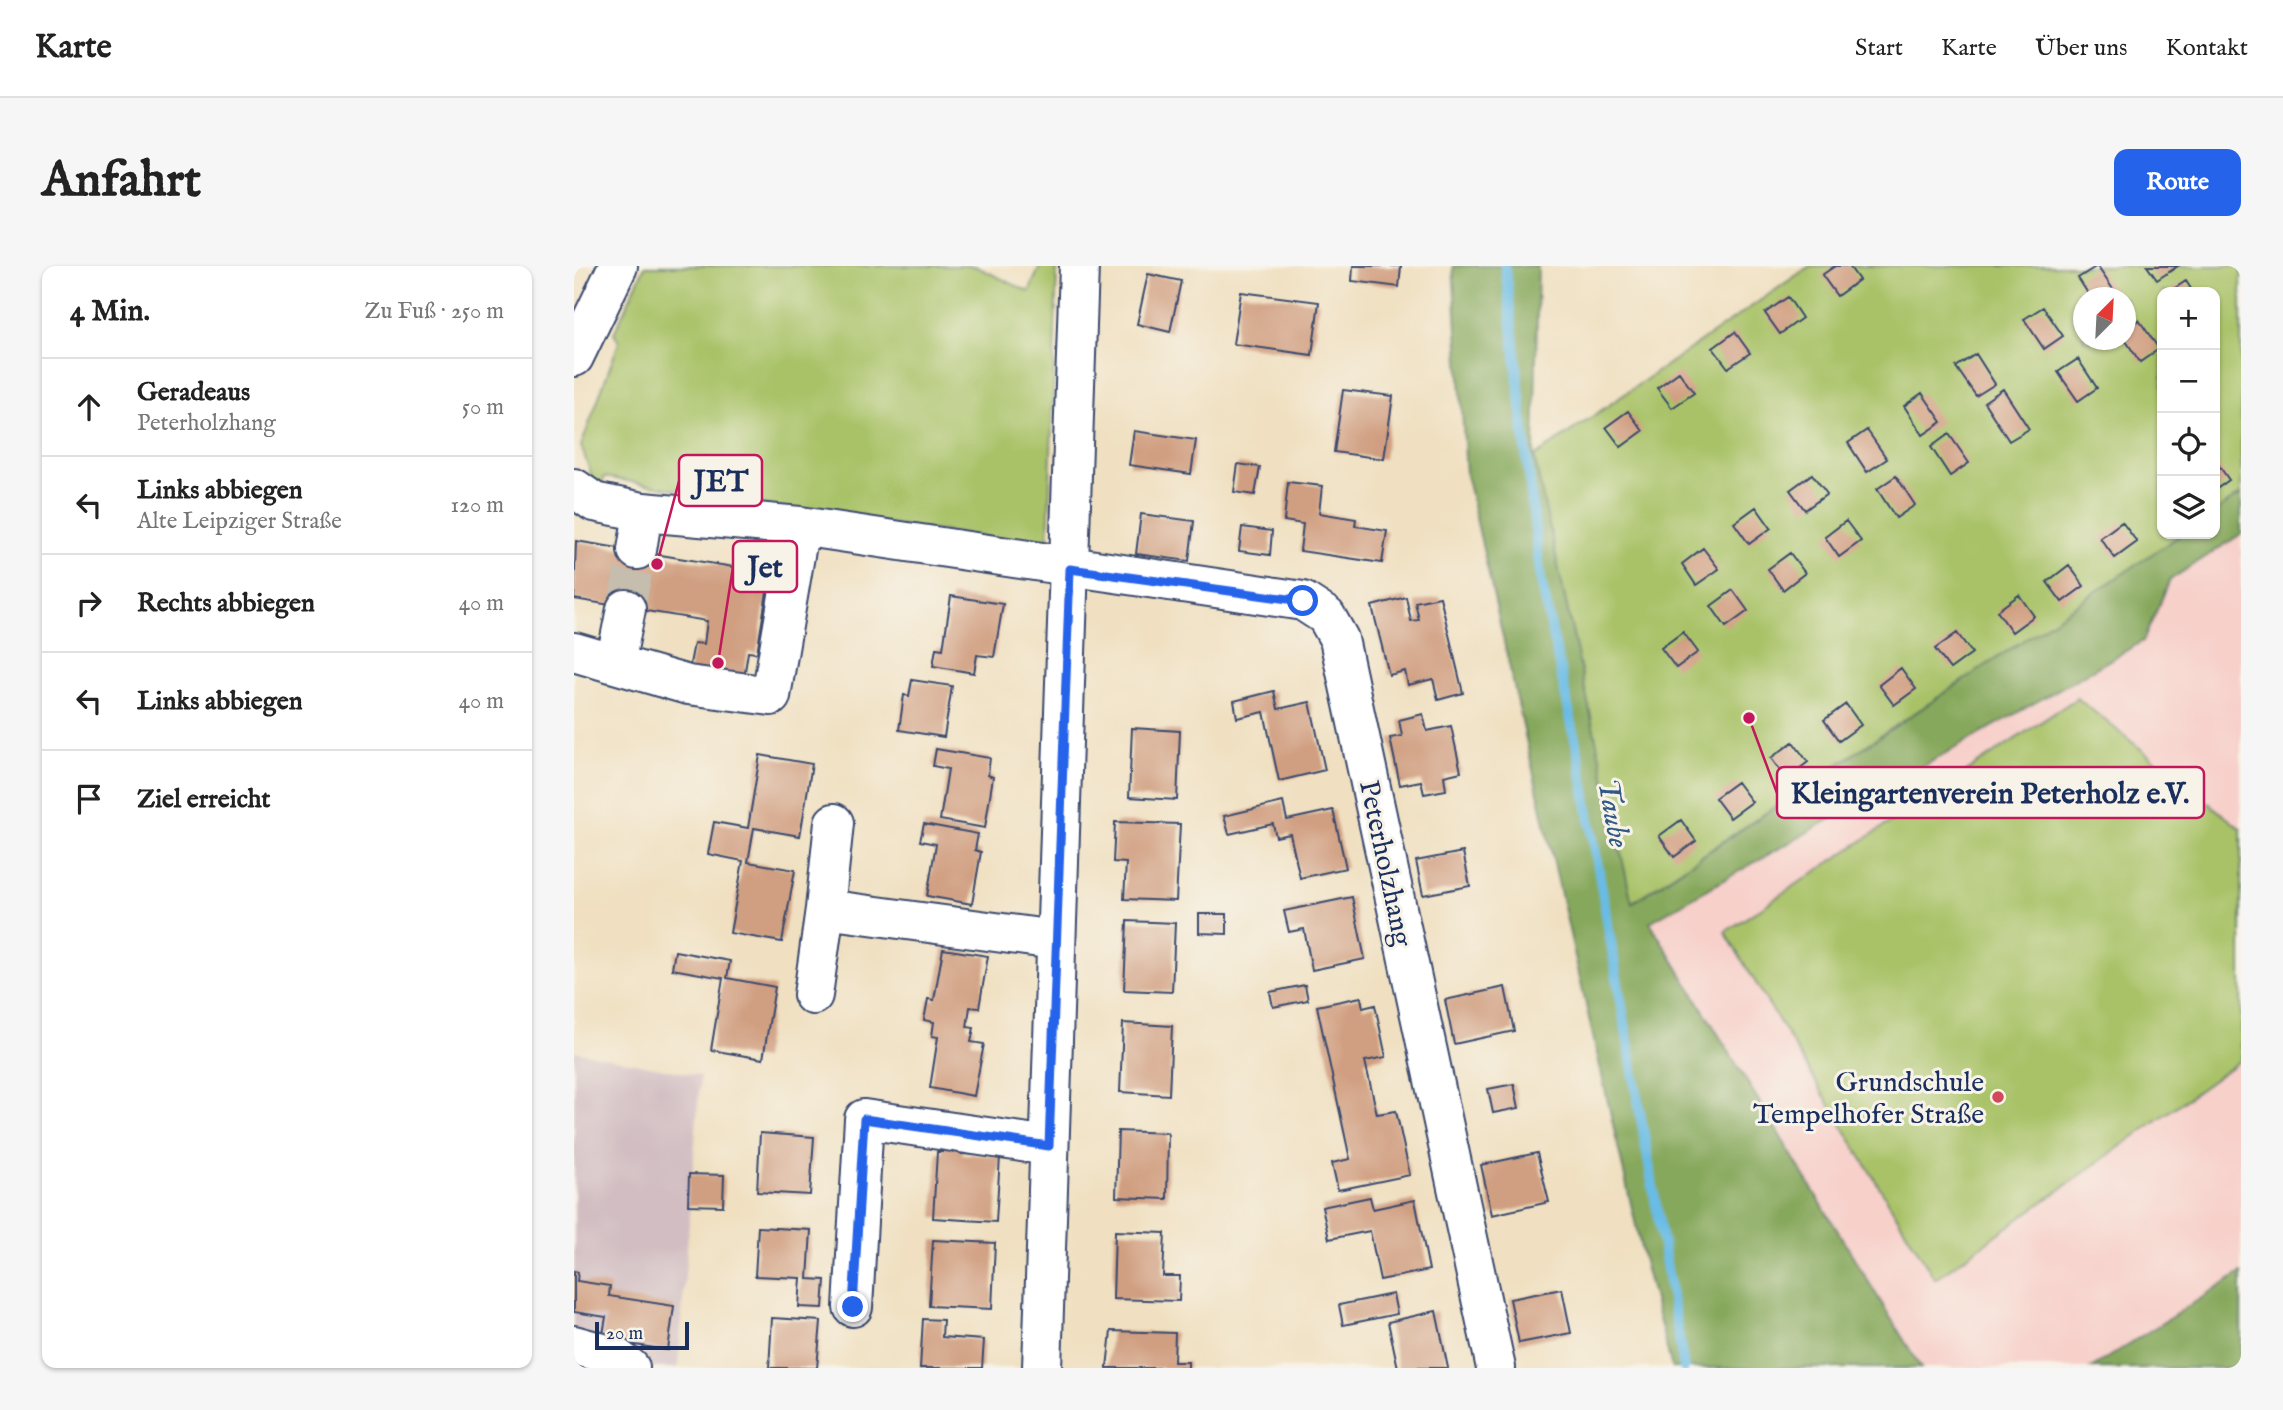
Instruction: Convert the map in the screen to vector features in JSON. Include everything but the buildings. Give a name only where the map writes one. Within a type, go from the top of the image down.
[{"type":"street","points":[[574,357],[618,266]]},
{"type":"street","points":[[1042,1368],[1079,266]]},
{"type":"street","name":"Peterholzhang","points":[[584,495],[643,512],[800,526],[1070,569],[1303,601],[1326,616],[1339,639],[1496,1368]]},
{"type":"street","points":[[637,550],[643,512]]},
{"type":"street","points":[[574,652],[688,685],[771,696],[800,526]]},
{"type":"street","points":[[615,664],[625,609]]},
{"type":"street","points":[[813,995],[834,822]]},
{"type":"street","points":[[825,909],[1055,940]]},
{"type":"street","points":[[853,1307],[864,1119],[1049,1146]]},
{"type":"street","points":[[574,1345],[614,1356],[630,1368]]},
{"type":"shaded area","name":"Grundschule Tempelhofer Straße","points":[[2241,534],[2241,1273],[2091,1368],[1921,1368],[1649,922],[2143,641],[2170,580]]},
{"type":"shaded area","points":[[574,1051],[700,1076],[678,1368],[574,1368]]},
{"type":"green space","points":[[645,266],[975,266],[1029,292],[1040,266],[1057,266],[1048,546],[812,513],[604,477],[602,490],[596,488],[581,446],[619,342],[614,333]]},
{"type":"green space","points":[[1453,266],[1538,266],[1534,457],[1632,903],[2175,539],[2220,539],[2220,509],[2241,494],[2241,534],[2170,580],[2143,641],[1650,922],[1921,1368],[1672,1368],[1645,1266],[1466,474]]},
{"type":"green space","points":[[1810,266],[2241,266],[2241,494],[2220,509],[2220,287],[2157,287],[2157,539],[2175,539],[1631,903],[1534,457]]},
{"type":"green space","points":[[2077,698],[2241,829],[2241,1060],[1935,1279],[1725,932]]},
{"type":"green space","points":[[2241,1273],[2241,1368],[2091,1368]]},
{"type":"waterway","name":"Taube","points":[[1505,266],[1541,581],[1580,762],[1684,1368]]},
{"type":"tunnel","points":[[626,609],[637,550]]},
{"type":"place","name":"JET","points":[[657,564]]},
{"type":"place","name":"Jet","points":[[718,663]]},
{"type":"place","name":"Kleingartenverein Peterholz e.V.","points":[[1749,718]]},
{"type":"place","name":"Grundschule Tempelhofer Straße","points":[[1998,1097]]},
{"type":"route","points":[[853,1307],[864,1119],[1049,1146],[1070,569],[1303,601]]}]
